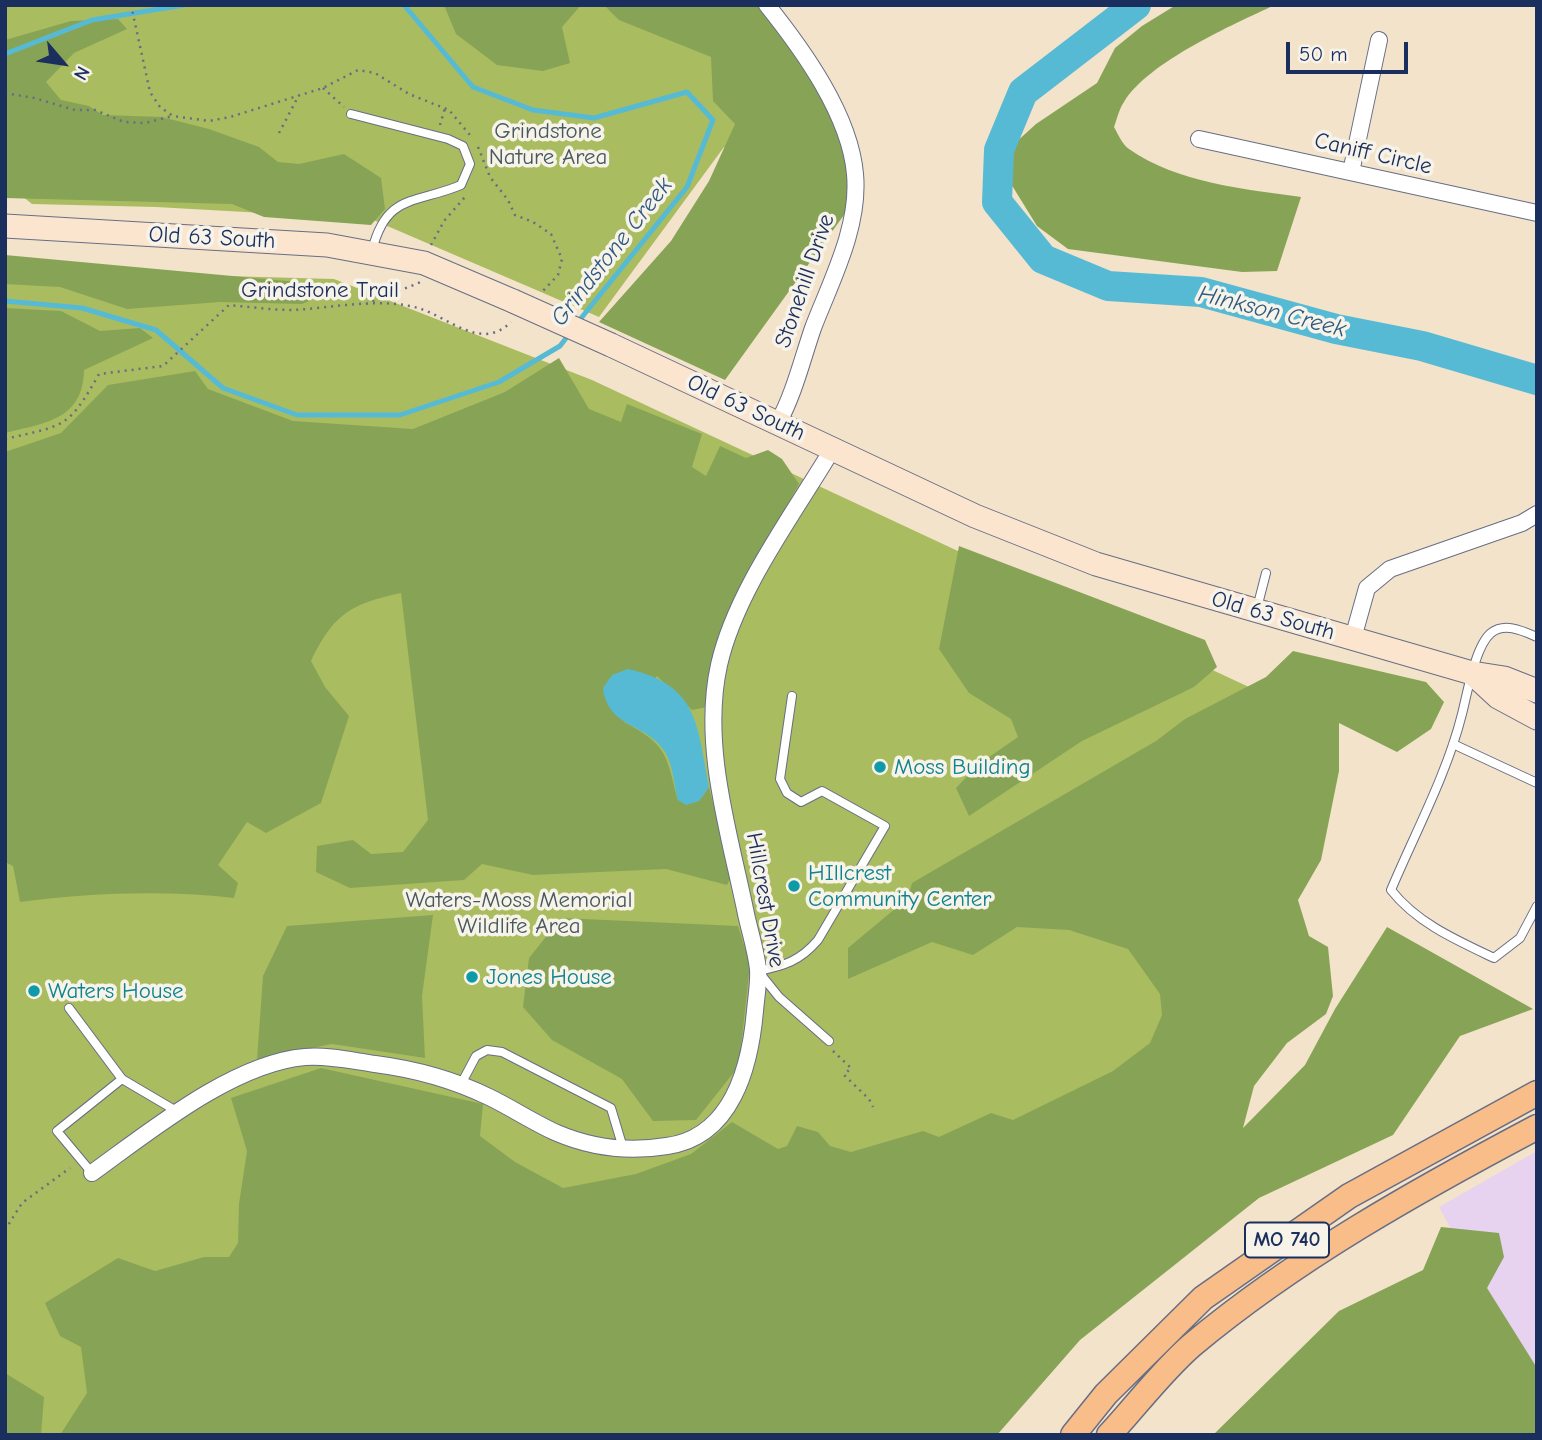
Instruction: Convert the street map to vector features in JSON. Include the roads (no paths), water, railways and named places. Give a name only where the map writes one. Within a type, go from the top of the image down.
[{"type":"main road","name":"Old 63 South","points":[[5,226],[327,245],[372,251],[424,263],[611,345],[975,516],[1096,565],[1472,673],[1504,678],[1537,691]]},
{"type":"main road","name":"Old 63 South","points":[[1472,673],[1499,697],[1537,718]]},
{"type":"main road","name":"MO 740","points":[[1073,1435],[1106,1394],[1203,1298],[1349,1196],[1537,1093]]},
{"type":"main road","name":"MO 740","points":[[1109,1435],[1190,1347],[1290,1271],[1457,1170],[1537,1127]]},
{"type":"street","name":"Stonehill Drive","points":[[767,5],[799,44],[832,106],[850,145],[856,176],[853,209],[839,266],[778,423]]},
{"type":"street","points":[[1350,172],[1379,40]]},
{"type":"street","name":"Caniff Circle","points":[[1199,139],[1537,213]]},
{"type":"street","name":"Hillcrest Drive","points":[[86,1167],[178,1112],[264,1067],[304,1057],[391,1066],[460,1086],[488,1096],[572,1139],[624,1148],[682,1144],[707,1130],[725,1111],[738,1089],[747,1060],[758,971],[722,794],[713,725],[719,666],[735,619],[754,582],[833,448]]},
{"type":"street","points":[[1353,638],[1367,588],[1390,569],[1522,523],[1537,514]]},
{"type":"lane","points":[[351,114],[438,136],[463,146],[469,155],[468,175],[461,185],[402,204],[383,219],[372,251]]},
{"type":"lane","points":[[1256,612],[1266,573]]},
{"type":"lane","points":[[1537,637],[1506,628],[1490,634],[1472,673],[1453,744],[1391,890],[1407,910],[1454,939],[1494,958],[1520,938],[1537,906]]},
{"type":"lane","points":[[792,696],[780,779],[787,793],[801,802],[822,791],[885,826],[811,948],[786,965],[758,971],[779,997],[829,1041]]},
{"type":"lane","points":[[1453,744],[1537,783]]},
{"type":"lane","points":[[69,1008],[122,1079],[178,1112]]},
{"type":"lane","points":[[460,1086],[475,1056],[487,1049],[502,1052],[611,1108],[624,1148]]},
{"type":"lane","points":[[86,1167],[57,1131],[122,1079]]},
{"type":"water","points":[[628,669],[669,685],[682,697],[691,711],[697,727],[709,787],[699,801],[686,805],[678,800],[672,769],[665,752],[648,735],[620,718],[606,701],[603,688],[612,675]]},
{"type":"waterway","name":"Grindstone Creek","points":[[5,54],[92,20],[184,5]]},
{"type":"waterway","name":"Grindstone Creek","points":[[404,5],[473,87],[533,110],[594,118],[687,92],[713,120],[687,187],[578,322]]},
{"type":"waterway","name":"Hinkson Creek","points":[[1136,5],[1023,92],[999,150],[997,202],[1043,259],[1108,286],[1201,292],[1336,329],[1422,346],[1537,380]]},
{"type":"waterway","name":"Grindstone Creek","points":[[5,301],[82,308],[156,330],[223,388],[297,415],[400,415],[499,382],[560,346],[570,333]]},
{"type":"place","name":"Moss Building","points":[[880,767]]},
{"type":"place","name":"HIllcrest Community Center","points":[[794,886]]},
{"type":"place","name":"Jones House","points":[[472,977]]},
{"type":"place","name":"Waters House","points":[[34,991]]},
{"type":"park label","name":"Grindstone Nature Area","points":[[548,144]]},
{"type":"park label","name":"Waters-Moss Memorial Wildlife Area","points":[[519,913]]}]
